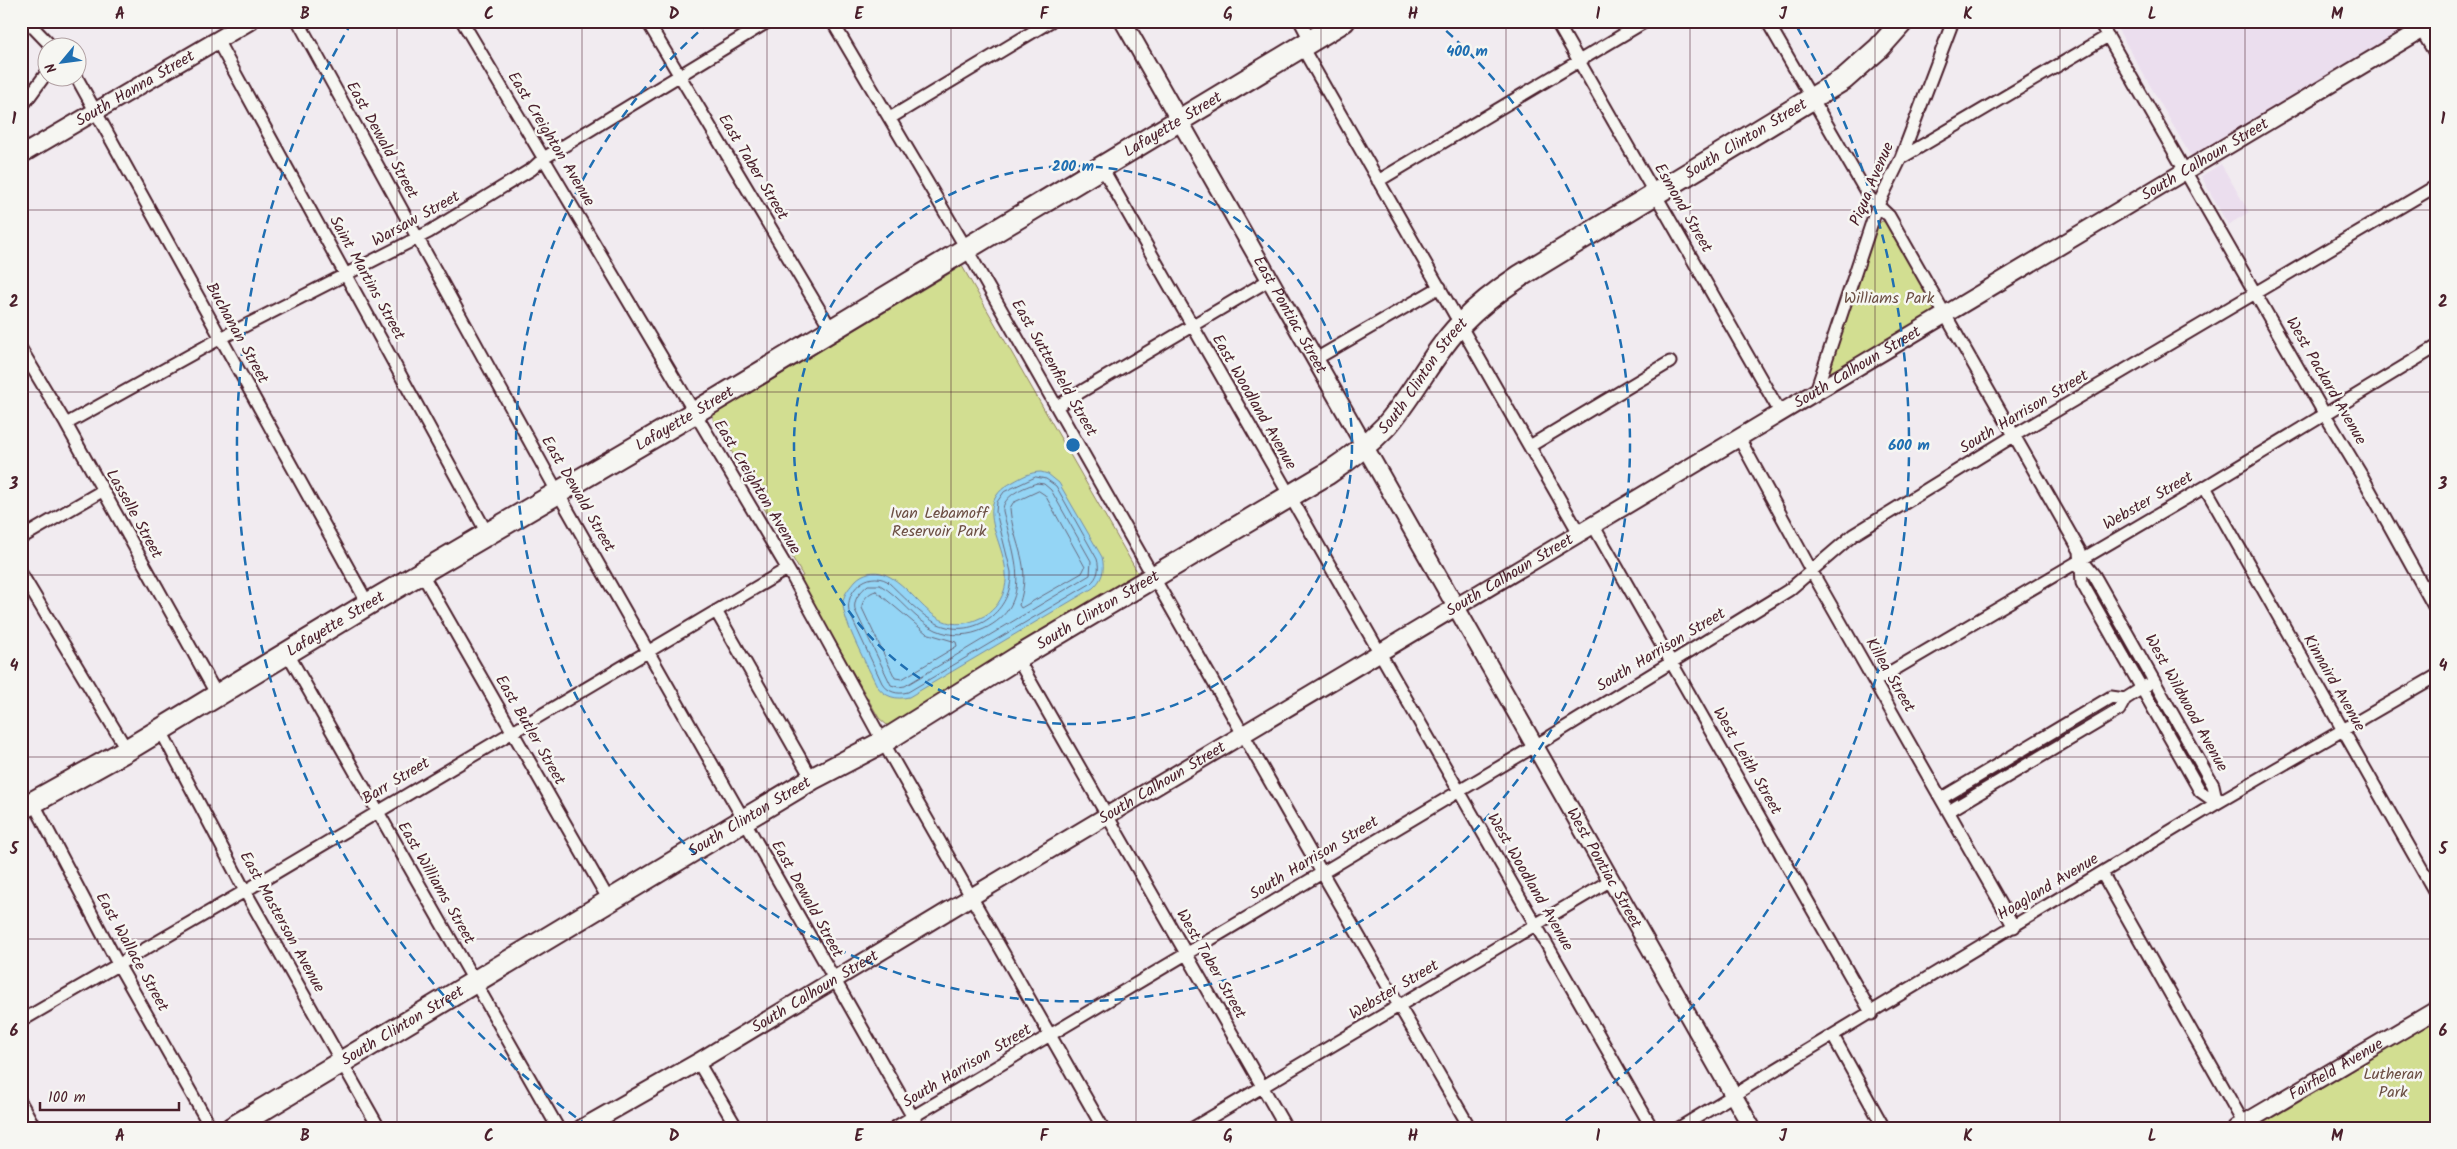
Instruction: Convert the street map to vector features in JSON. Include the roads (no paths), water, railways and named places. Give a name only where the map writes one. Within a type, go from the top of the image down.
[{"type":"highway","name":"Lafayette Street","points":[[25,802],[127,750],[368,604],[422,574],[487,533],[694,413],[1344,21]]},
{"type":"highway","name":"South Clinton Street","points":[[232,1128],[812,779],[883,742],[1017,658],[1327,474],[1365,447],[1392,418],[1458,320],[1508,284],[1812,100],[1861,65],[1903,21]]},
{"type":"street","points":[[28,21],[44,38]]},
{"type":"street","name":"South Hanna Street","points":[[21,155],[250,21]]},
{"type":"street","name":"East Dewald Street","points":[[298,21],[558,493],[649,650],[919,1128]]},
{"type":"street","name":"East Creighton Avenue","points":[[462,21],[787,569],[883,742],[1103,1128]]},
{"type":"street","name":"East Taber Street","points":[[647,21],[831,329]]},
{"type":"street","name":"Warsaw Street","points":[[66,424],[221,338],[418,238],[532,169],[544,158],[769,21]]},
{"type":"street","name":"East Suttenfield Street","points":[[832,21],[966,248],[1470,1128]]},
{"type":"street","points":[[890,118],[1051,21]]},
{"type":"street","name":"East Pontiac Street","points":[[1123,21],[1178,121],[1456,608]]},
{"type":"street","name":"West Leith Street","points":[[1300,21],[1306,44],[1378,181],[1530,446],[1672,662],[1872,1014]]},
{"type":"street","name":"Esmond Street","points":[[1556,21],[1780,412]]},
{"type":"street","points":[[1378,181],[1646,21]]},
{"type":"street","name":"West Wildwood Avenue","points":[[1767,21],[1869,197],[1877,207],[1889,216],[2080,551],[2082,583],[2200,791],[2218,803]]},
{"type":"street","name":"Piqua Avenue","points":[[1816,391],[1877,207],[1901,158],[1953,21]]},
{"type":"street","name":"West Packard Avenue","points":[[2099,21],[2362,476],[2436,610]]},
{"type":"street","points":[[2428,26],[2436,55]]},
{"type":"street","name":"South Calhoun Street","points":[[582,1128],[698,1062],[1107,815],[2428,26]]},
{"type":"street","points":[[1901,158],[2108,36]]},
{"type":"street","name":"Saint Martins Street","points":[[217,40],[487,533]]},
{"type":"street","points":[[21,108],[26,94],[38,81]]},
{"type":"street","name":"Buchanan Street","points":[[84,88],[368,604]]},
{"type":"street","name":"East Woodland Avenue","points":[[1101,166],[1379,653]]},
{"type":"street","name":"South Harrison Street","points":[[894,1128],[1535,746],[1789,590],[1853,535],[2015,436],[2436,186]]},
{"type":"street","points":[[1057,406],[1269,280]]},
{"type":"street","points":[[1314,360],[1440,287]]},
{"type":"street","name":"Webster Street","points":[[1875,681],[2204,488],[2324,413],[2436,347]]},
{"type":"street","name":"Lasselle Street","points":[[21,349],[66,424],[217,696]]},
{"type":"street","points":[[1530,446],[1670,362]]},
{"type":"street","name":"Killea Street","points":[[1738,438],[2014,927]]},
{"type":"street","name":"Kinnaird Avenue","points":[[2204,488],[2436,894]]},
{"type":"street","points":[[21,538],[102,491]]},
{"type":"street","name":"West Wildwood Avenue","points":[[2081,559],[2094,575],[2214,785],[2218,803]]},
{"type":"street","name":"Barr Street","points":[[21,1021],[245,891],[787,569]]},
{"type":"street","points":[[21,573],[127,750]]},
{"type":"street","name":"East Butler Street","points":[[422,574],[610,902]]},
{"type":"street","name":"West Pontiac Street","points":[[1456,608],[1752,1128]]},
{"type":"street","points":[[716,611],[812,779]]},
{"type":"street","name":"West Woodland Avenue","points":[[1379,653],[1652,1128]]},
{"type":"street","name":"East Williams Street","points":[[288,654],[376,812],[558,1128]]},
{"type":"street","points":[[1017,658],[1107,815]]},
{"type":"street","name":"Hoagland Avenue","points":[[1680,1128],[1872,1014],[2218,803],[2436,676]]},
{"type":"street","points":[[1949,811],[2119,710],[2125,699],[2155,681]]},
{"type":"street","points":[[1942,798],[2111,697],[2125,699]]},
{"type":"street","name":"East Masterson Avenue","points":[[160,729],[245,891],[379,1128]]},
{"type":"street","points":[[2049,733],[2056,746]]},
{"type":"street","points":[[2028,746],[2036,759]]},
{"type":"street","name":"East Wallace Street","points":[[25,802],[211,1128]]},
{"type":"street","name":"West Taber Street","points":[[1107,815],[1286,1128]]},
{"type":"street","points":[[2102,873],[2240,1126]]},
{"type":"street","name":"Webster Street","points":[[1193,1128],[1611,880]]},
{"type":"street","name":"Fairfield Avenue","points":[[2240,1126],[2436,1010]]},
{"type":"street","points":[[1834,1036],[1884,1128]]},
{"type":"street","points":[[698,1062],[737,1128]]},
{"type":"street","points":[[21,1103],[35,1128]]},
{"type":"water","points":[[1041,472],[1048,474],[1059,483],[1102,557],[1103,570],[1099,581],[1093,588],[909,697],[895,698],[884,693],[877,686],[846,619],[843,602],[848,590],[862,576],[873,572],[880,573],[896,581],[938,618],[950,623],[964,623],[984,616],[1000,600],[1004,591],[1006,576],[1004,561],[992,517],[993,504],[999,492],[1013,482],[1030,474]]},
{"type":"park label","name":"Williams Park","points":[[1889,298]]},
{"type":"park label","name":"Ivan Lebamoff Reservoir Park","points":[[939,522]]},
{"type":"park label","name":"Lutheran Park","points":[[2393,1083]]}]
